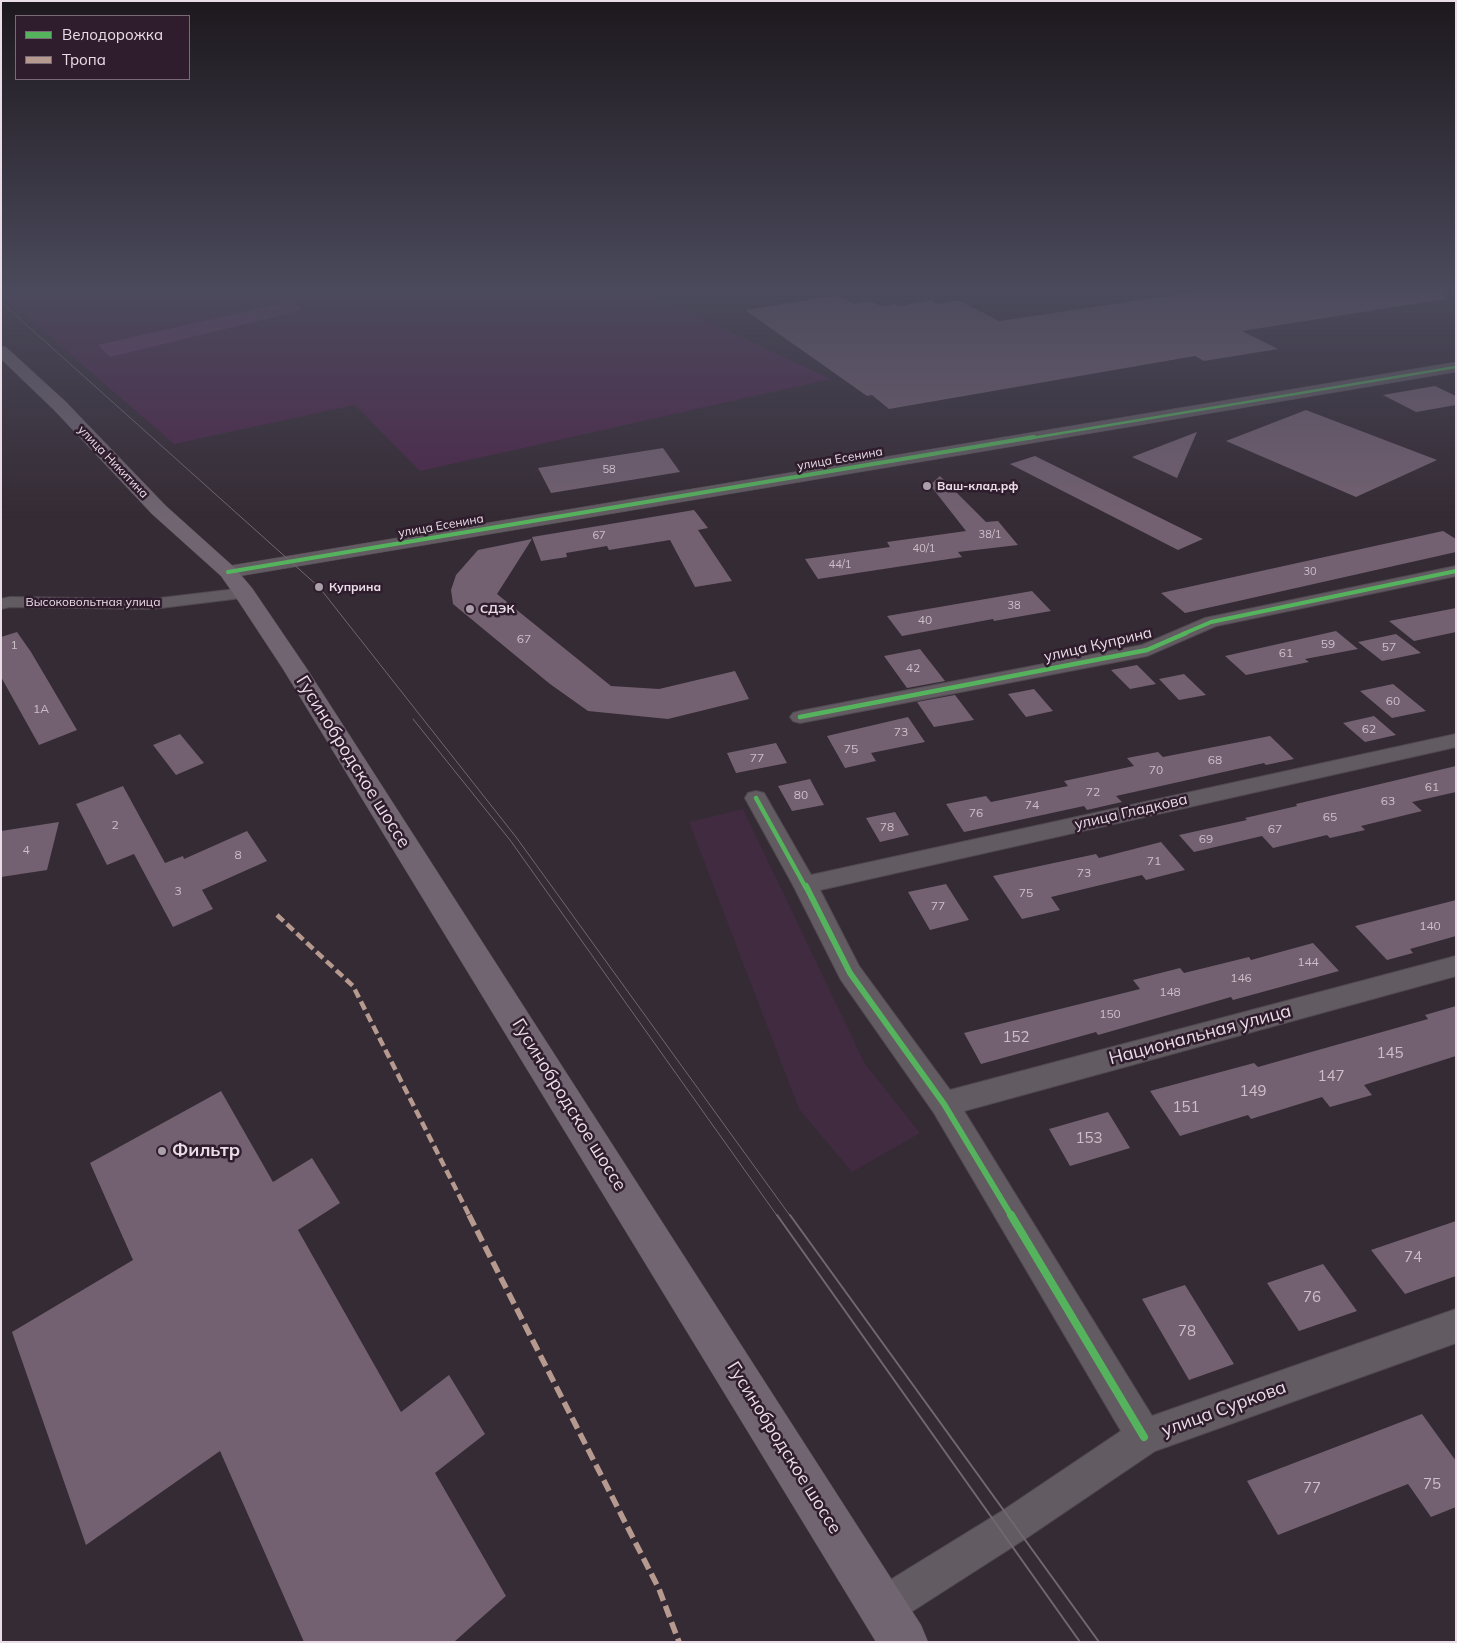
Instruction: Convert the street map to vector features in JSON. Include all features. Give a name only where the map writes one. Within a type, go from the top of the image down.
[{"type":"main road","name":"улица Никитина","points":[[16,365],[60,406],[159,510],[236,582]]},
{"type":"main road","name":"Гусинобродское шоссе","points":[[236,582],[295,669],[904,1642]]},
{"type":"street","name":"улица Есенина","points":[[236,582],[1456,367]]},
{"type":"street","name":"улица Куприна","points":[[800,717],[1147,650],[1211,622],[1456,571]]},
{"type":"street","name":"Высоковольтная улица","points":[[1,604],[10,602],[152,604],[236,582]]},
{"type":"street","name":"улица Гладкова","points":[[805,885],[1456,740]]},
{"type":"street","points":[[756,798],[805,885],[850,973],[944,1104],[1144,1437]]},
{"type":"street","name":"Национальная улица","points":[[944,1104],[1456,966]]},
{"type":"street","name":"улица Суркова","points":[[883,1606],[1015,1524],[1144,1437],[1456,1326]]},
{"type":"shaded area","points":[[83,365],[800,365],[830,379],[420,471],[355,405],[174,444]]},
{"type":"shaded area","points":[[743,809],[865,1064],[920,1133],[852,1172],[799,1109],[689,822]]},
{"type":"building","points":[[823,365],[1145,365],[889,409],[872,395],[867,396]]},
{"type":"building","points":[[1435,386],[1456,396],[1456,405],[1416,412],[1383,395]]},
{"type":"building","points":[[1306,410],[1437,460],[1356,497],[1226,441]]},
{"type":"building","points":[[1197,432],[1177,478],[1132,457]]},
{"type":"building","points":[[663,448],[680,472],[551,493],[538,468]]},
{"type":"building","points":[[1035,456],[1203,539],[1178,550],[1010,464]]},
{"type":"building","points":[[940,476],[986,522],[998,521],[1018,545],[958,552],[962,557],[818,579],[805,559],[890,547],[887,542],[966,531],[930,485]]},
{"type":"building","points":[[694,510],[708,528],[698,530],[732,581],[695,587],[670,540],[609,550],[607,546],[566,553],[567,557],[541,561],[532,537]]},
{"type":"building","points":[[1443,531],[1456,539],[1456,552],[1185,613],[1161,593]]},
{"type":"building","points":[[532,539],[497,594],[611,686],[659,689],[735,671],[749,699],[668,719],[588,711],[550,684],[453,604],[451,590],[456,575],[478,550]]},
{"type":"building","points":[[1032,591],[1051,611],[994,621],[993,619],[902,636],[887,616]]},
{"type":"building","points":[[1456,608],[1456,632],[1414,641],[1389,621]]},
{"type":"building","points":[[1336,631],[1358,649],[1305,659],[1309,662],[1246,675],[1225,656]]},
{"type":"building","points":[[17,632],[77,730],[39,745],[1,677],[1,637]]},
{"type":"building","points":[[1396,634],[1421,653],[1382,661],[1358,642]]},
{"type":"building","points":[[920,649],[945,681],[907,688],[884,656]]},
{"type":"building","points":[[1137,665],[1156,684],[1130,689],[1111,670]]},
{"type":"building","points":[[1184,674],[1206,695],[1179,700],[1159,679]]},
{"type":"building","points":[[1393,684],[1426,711],[1392,718],[1360,691]]},
{"type":"building","points":[[1034,689],[1053,711],[1026,717],[1008,694]]},
{"type":"building","points":[[955,695],[974,720],[934,727],[917,702]]},
{"type":"building","points":[[1374,716],[1396,735],[1365,742],[1343,723]]},
{"type":"building","points":[[908,717],[925,742],[871,753],[876,761],[845,768],[827,736]]},
{"type":"building","points":[[180,734],[204,763],[176,775],[153,745]]},
{"type":"building","points":[[1270,736],[1294,759],[1266,765],[1264,763],[1116,796],[1122,802],[1087,810],[1084,806],[964,832],[946,804],[986,796],[991,802],[1068,786],[1064,781],[1134,766],[1127,758],[1158,752],[1163,757]]},
{"type":"building","points":[[776,743],[787,763],[736,773],[727,753]]},
{"type":"building","points":[[1456,766],[1456,792],[1412,802],[1422,811],[1361,826],[1365,830],[1330,838],[1327,835],[1273,848],[1262,836],[1194,852],[1179,835],[1247,820],[1245,818],[1297,806],[1296,804]]},
{"type":"building","points":[[810,779],[824,805],[792,811],[778,786]]},
{"type":"building","points":[[123,786],[165,863],[183,856],[184,859],[247,831],[267,861],[202,890],[213,909],[173,927],[134,854],[107,865],[76,804]]},
{"type":"building","points":[[895,812],[909,835],[880,842],[866,818]]},
{"type":"building","points":[[59,822],[47,870],[1,877],[1,831]]},
{"type":"building","points":[[1161,842],[1185,870],[1146,880],[1142,875],[1051,897],[1060,910],[1022,919],[993,876],[1096,854],[1099,858]]},
{"type":"building","points":[[946,884],[969,920],[930,930],[908,892]]},
{"type":"building","points":[[1456,900],[1456,936],[1410,949],[1413,953],[1387,960],[1355,926]]},
{"type":"building","points":[[1313,943],[1339,971],[1233,1000],[1231,997],[1098,1035],[1096,1032],[981,1064],[964,1033],[1140,989],[1133,980],[1180,968],[1184,973],[1249,957],[1251,960]]},
{"type":"building","points":[[1456,1006],[1456,1056],[1364,1085],[1372,1095],[1330,1107],[1322,1097],[1251,1119],[1248,1115],[1180,1136],[1150,1091],[1254,1063],[1258,1067],[1428,1019],[1425,1015]]},
{"type":"building","points":[[221,1091],[273,1182],[312,1158],[340,1203],[298,1230],[401,1412],[449,1375],[485,1434],[435,1473],[506,1596],[454,1642],[304,1642],[220,1451],[86,1545],[12,1332],[133,1260],[90,1163]]},
{"type":"building","points":[[1108,1112],[1130,1148],[1070,1166],[1049,1129]]},
{"type":"building","points":[[1456,1221],[1456,1276],[1405,1294],[1371,1250]]},
{"type":"building","points":[[1323,1264],[1357,1311],[1299,1331],[1267,1283]]},
{"type":"building","points":[[1185,1285],[1234,1364],[1189,1380],[1142,1299]]},
{"type":"building","points":[[1422,1414],[1456,1461],[1456,1507],[1431,1517],[1408,1484],[1278,1535],[1247,1481]]},
{"type":"tram line","points":[[71,365],[319,587],[516,837],[791,1217]]},
{"type":"tram line","points":[[413,719],[510,840],[778,1217]]},
{"type":"tram line","points":[[777,1215],[1080,1642]]},
{"type":"tram line","points":[[790,1215],[1099,1642]]},
{"type":"marked path","points":[[277,915],[353,986],[659,1589],[679,1642]]},
{"type":"cycle path","points":[[228,572],[1456,367]]},
{"type":"cycle path","points":[[800,717],[1147,650],[1211,622],[1456,571]]},
{"type":"cycle path","points":[[756,798],[805,885],[850,973],[944,1104],[1144,1437]]},
{"type":"place","name":"Ваш-клад.рф","points":[[927,486]]},
{"type":"place","name":"Куприна","points":[[319,587]]},
{"type":"place","name":"СДЭК","points":[[470,609]]},
{"type":"place","name":"Фильтр","points":[[162,1151]]}]
